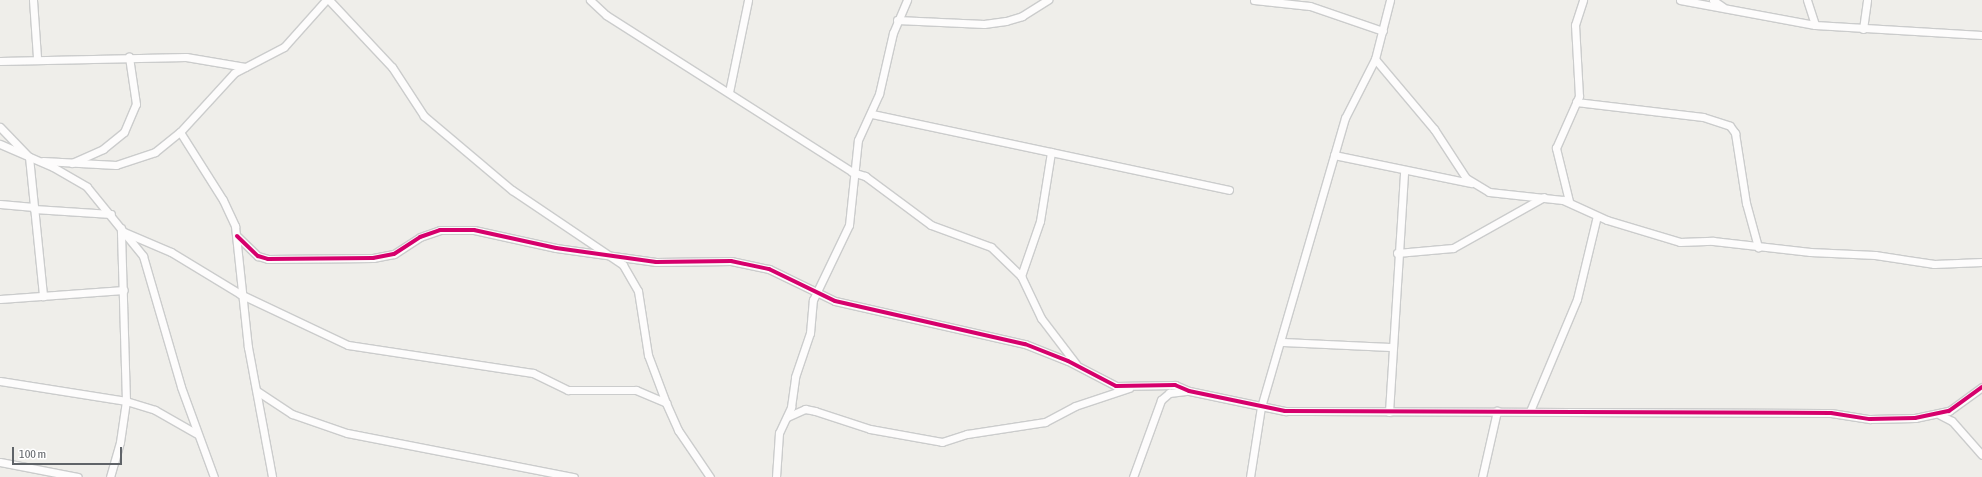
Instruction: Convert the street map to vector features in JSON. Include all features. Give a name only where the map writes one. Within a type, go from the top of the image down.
[{"type":"street","points":[[33,0],[37,57]]},
{"type":"street","points":[[36,160],[70,163],[128,163],[155,152],[180,132],[222,84],[245,67],[284,47],[326,0]]},
{"type":"street","points":[[329,0],[392,68],[424,116],[512,190],[623,265],[638,291],[648,355],[666,403],[678,430],[710,477]]},
{"type":"street","points":[[590,0],[606,15],[729,92],[852,172],[865,176],[931,225],[991,247],[1021,276],[1041,318],[1079,367]]},
{"type":"street","points":[[729,92],[748,0]]},
{"type":"street","points":[[776,477],[776,446],[810,333],[810,314],[816,292],[849,224],[852,172],[858,140],[872,114],[897,20],[906,0]]},
{"type":"street","points":[[897,20],[984,24],[1006,21],[1022,16],[1048,0]]},
{"type":"street","points":[[1254,0],[1310,6],[1383,31]]},
{"type":"street","points":[[1250,477],[1261,407],[1334,155],[1348,110],[1376,59],[1390,0]]},
{"type":"street","points":[[1569,201],[1556,148],[1576,102],[1580,71],[1575,25],[1583,0]]},
{"type":"street","points":[[1680,0],[1727,10],[1815,25],[1982,35]]},
{"type":"street","points":[[1713,0],[1727,10]]},
{"type":"street","points":[[1807,0],[1815,25]]},
{"type":"street","points":[[1863,29],[1867,0]]},
{"type":"street","points":[[0,60],[37,57],[186,57],[245,67]]},
{"type":"street","points":[[70,163],[103,149],[124,132],[136,104],[129,57]]},
{"type":"street","points":[[1376,59],[1434,129],[1471,183]]},
{"type":"street","points":[[1576,102],[1703,117],[1730,126],[1735,133],[1746,203],[1758,247]]},
{"type":"street","points":[[872,114],[1229,190]]},
{"type":"street","points":[[0,126],[29,157],[43,296]]},
{"type":"street","points":[[180,132],[224,200],[237,236],[240,294],[272,477]]},
{"type":"street","points":[[0,144],[36,160],[87,187],[111,214],[150,271],[198,434],[214,477]]},
{"type":"street","points":[[1021,276],[1040,221],[1051,152]]},
{"type":"street","points":[[1334,155],[1404,171],[1471,183],[1498,194],[1544,197],[1569,201],[1597,216],[1680,242],[1713,241],[1758,247],[1875,255],[1934,264],[1982,262]]},
{"type":"street","points":[[1389,412],[1397,253],[1404,171]]},
{"type":"street","points":[[1397,253],[1453,248],[1544,197]]},
{"type":"street","points":[[0,204],[111,214]]},
{"type":"street","points":[[1530,410],[1577,300],[1597,216]]},
{"type":"street","points":[[123,230],[171,252],[240,294],[348,345],[533,373],[568,390],[636,390],[666,403]]},
{"type":"street","points":[[110,477],[120,442],[126,401],[123,230]]},
{"type":"street","points":[[237,236],[258,256],[268,259],[373,258],[394,254],[420,237],[440,230],[474,230],[656,262],[731,261],[769,269],[835,301],[1025,344],[1079,367],[1116,386],[1130,387]]},
{"type":"street","points":[[0,298],[124,290]]},
{"type":"street","points":[[1281,342],[1392,347]]},
{"type":"street","points":[[0,381],[126,401],[155,410],[198,434]]},
{"type":"street","points":[[785,419],[805,409],[893,435],[942,442],[967,434],[1045,422],[1075,406],[1130,387],[1154,383],[1175,384],[1189,391],[1261,407],[1301,412],[1530,410],[1831,413],[1870,419],[1940,415],[1982,387]]},
{"type":"street","points":[[257,391],[292,414],[329,428],[430,452],[574,477]]},
{"type":"street","points":[[1133,477],[1161,400],[1169,393],[1189,391]]},
{"type":"street","points":[[1482,477],[1497,411]]},
{"type":"street","points":[[1940,415],[1963,432],[1982,456]]},
{"type":"street","points":[[0,462],[78,477]]},
{"type":"cycle path","points":[[237,236],[258,256],[268,259],[373,258],[394,254],[420,237],[440,230],[474,230],[556,248],[656,262],[731,261],[769,269],[835,301],[1025,344],[1068,361],[1116,386],[1175,385],[1189,391],[1285,411],[1831,413],[1870,419],[1915,418],[1949,411],[1982,387]]}]
